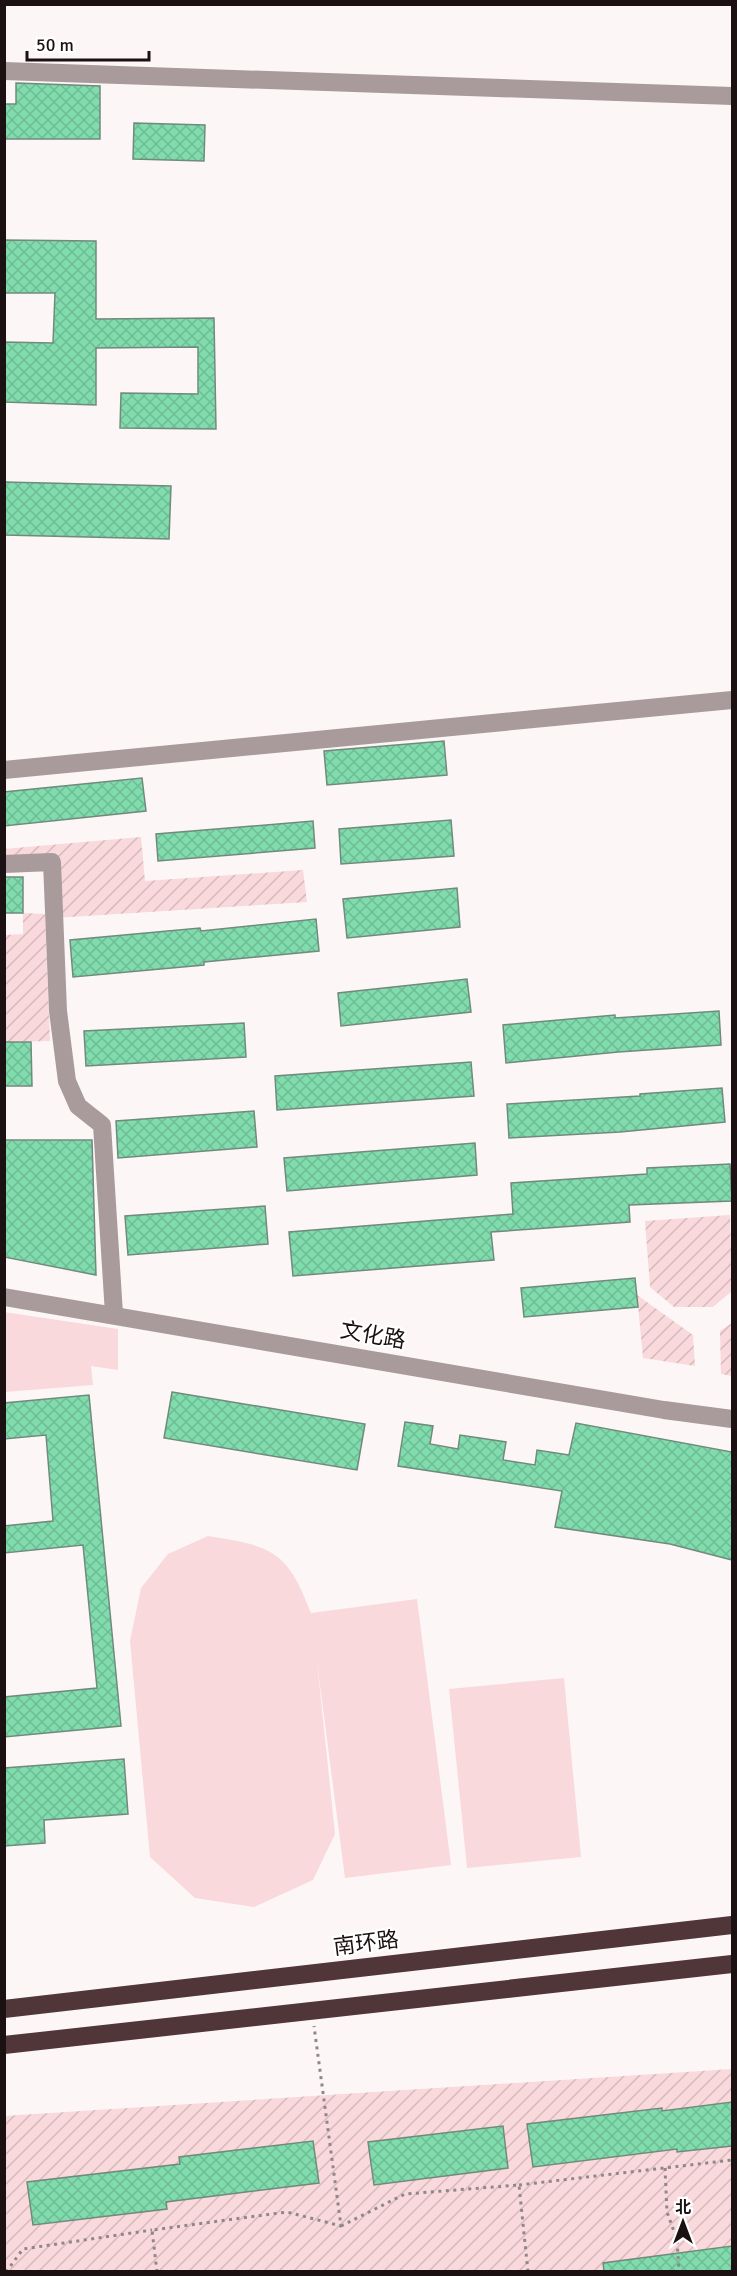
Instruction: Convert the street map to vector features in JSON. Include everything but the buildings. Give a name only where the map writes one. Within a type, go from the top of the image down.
[{"type":"highway","name":"南环路","points":[[4,2009],[732,1925]]},
{"type":"highway","points":[[4,2045],[732,1964]]},
{"type":"street","points":[[4,71],[732,96]]},
{"type":"street","points":[[4,770],[732,700]]},
{"type":"street","points":[[4,864],[52,862],[58,1011],[67,1081],[78,1106],[102,1125],[114,1314]]},
{"type":"street","name":"文化路","points":[[4,1296],[652,1408],[732,1419]]},
{"type":"path","points":[[312,2010],[341,2226]]},
{"type":"path","points":[[6,2271],[23,2249],[287,2212],[341,2226],[405,2194],[519,2185],[732,2160]]},
{"type":"path","points":[[664,2168],[668,2212],[677,2240],[679,2271]]},
{"type":"path","points":[[519,2185],[528,2271]]},
{"type":"path","points":[[152,2230],[157,2271]]},
{"type":"shaded area","points":[[141,837],[145,881],[303,870],[307,902],[54,918],[52,862],[5,864],[4,849]]},
{"type":"shaded area","points":[[23,913],[45,914],[50,1041],[5,1042],[4,935],[23,934]]},
{"type":"shaded area","points":[[730,1215],[732,1291],[713,1307],[674,1307],[650,1287],[645,1221]]},
{"type":"shaded area","points":[[637,1295],[693,1335],[695,1366],[643,1358]]},
{"type":"shaded area","points":[[4,1312],[118,1329],[118,1370],[91,1366],[93,1385],[5,1392]]},
{"type":"shaded area","points":[[732,1323],[732,1376],[721,1374],[720,1331]]},
{"type":"shaded area","points":[[208,1536],[248,1543],[274,1555],[294,1576],[311,1613],[417,1599],[451,1865],[345,1878],[317,1662],[335,1834],[313,1880],[254,1907],[195,1898],[150,1857],[130,1641],[141,1588],[168,1554]]},
{"type":"shaded area","points":[[564,1678],[581,1857],[467,1868],[449,1689]]},
{"type":"shaded area","points":[[732,2069],[732,2271],[5,2271],[4,2116]]}]
